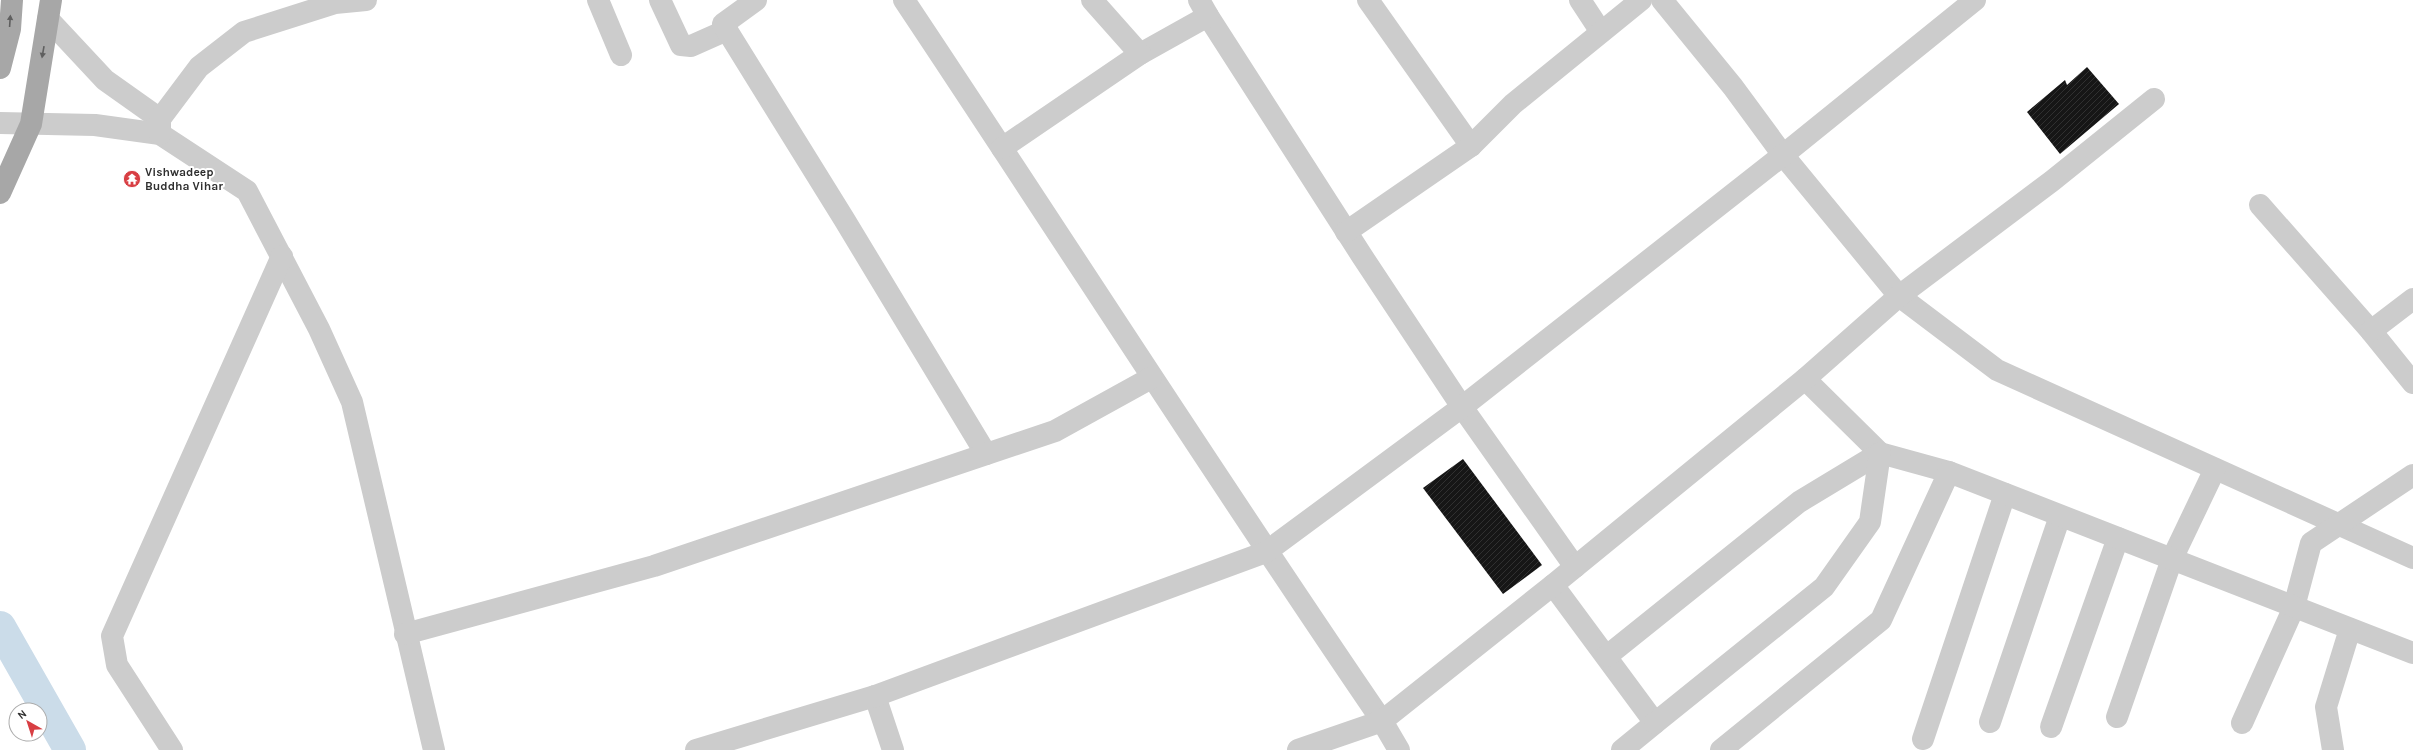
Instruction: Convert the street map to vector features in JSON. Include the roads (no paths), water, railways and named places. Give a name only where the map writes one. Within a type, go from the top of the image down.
[{"type":"main road","points":[[0,68],[10,29],[12,0]]},
{"type":"main road","points":[[0,193],[31,124],[50,10]]},
{"type":"street","points":[[160,127],[199,67],[244,32],[335,3],[366,0]]},
{"type":"street","points":[[598,0],[621,55]]},
{"type":"street","points":[[660,0],[681,45],[691,46],[730,15],[756,0]]},
{"type":"street","points":[[904,0],[1151,378],[1266,552],[1382,721],[1399,750]]},
{"type":"street","points":[[1092,0],[1140,54]]},
{"type":"street","points":[[1368,0],[1471,146]]},
{"type":"street","points":[[1580,0],[1602,32]]},
{"type":"street","points":[[1346,232],[1471,146],[1513,104],[1641,0]]},
{"type":"street","points":[[1662,0],[1733,87],[1784,155],[1899,296],[1997,370],[2215,470],[2413,558]]},
{"type":"street","points":[[696,750],[875,696],[1266,552],[1462,407],[1784,155],[1975,0]]},
{"type":"street","points":[[1002,148],[1140,54],[1206,6],[1346,232],[1462,407],[1575,567]]},
{"type":"street","points":[[50,10],[105,80],[160,127],[247,191],[282,256],[352,402],[387,545],[405,634],[434,750]]},
{"type":"street","points":[[730,15],[844,219],[986,454]]},
{"type":"street","points":[[1298,750],[1382,721],[1553,585],[1804,379],[1899,296],[2052,181],[2154,98]]},
{"type":"street","points":[[0,123],[160,127]]},
{"type":"street","points":[[2260,205],[2371,331],[2413,384]]},
{"type":"street","points":[[172,750],[117,665],[112,636],[282,256]]},
{"type":"street","points":[[2371,331],[2413,299]]},
{"type":"street","points":[[405,634],[654,566],[1055,431],[1151,378]]},
{"type":"street","points":[[1804,379],[1880,453],[1949,472],[2413,653]]},
{"type":"street","points":[[1607,656],[1799,502],[1880,453]]},
{"type":"street","points":[[1622,750],[1648,736],[1824,587],[1870,522],[1880,453]]},
{"type":"street","points":[[2117,717],[2172,560],[2215,470]]},
{"type":"street","points":[[1721,750],[1881,620],[1949,472]]},
{"type":"street","points":[[2242,723],[2294,607],[2311,543],[2337,524],[2413,475]]},
{"type":"street","points":[[1923,739],[2005,494]]},
{"type":"street","points":[[1990,722],[2060,516]]},
{"type":"street","points":[[2051,727],[2118,538]]},
{"type":"street","points":[[1553,585],[1607,656],[1648,736]]},
{"type":"street","points":[[2333,750],[2326,707],[2350,628]]},
{"type":"street","points":[[875,696],[893,750]]},
{"type":"waterway","points":[[0,627],[70,750]]},
{"type":"place","name":"Vishwadeep Buddha Vihar","points":[[132,179]]}]
